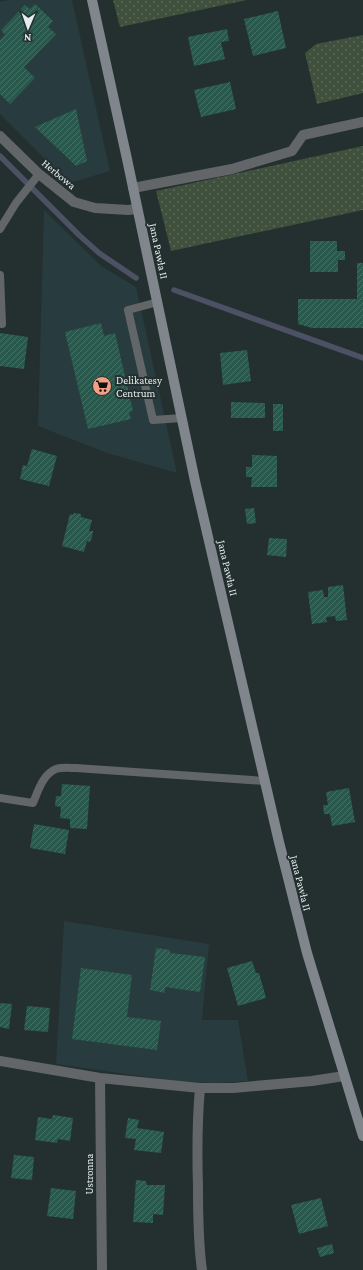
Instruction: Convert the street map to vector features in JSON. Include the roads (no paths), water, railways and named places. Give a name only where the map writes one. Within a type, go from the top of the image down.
[{"type":"street","name":"Jana Pawła II","points":[[92,0],[182,418],[279,842],[307,953],[363,1136]]},
{"type":"street","points":[[133,188],[232,169],[292,151],[303,135],[363,122]]},
{"type":"street","name":"Herbowa","points":[[0,136],[39,174],[74,202],[96,208],[128,210],[137,209]]},
{"type":"street","points":[[0,1061],[100,1078],[200,1088],[241,1087],[319,1080],[344,1076]]},
{"type":"street","name":"Ustronna","points":[[100,1078],[102,1270]]},
{"type":"street","points":[[200,1088],[198,1177],[199,1246],[202,1270]]},
{"type":"lane","points":[[0,229],[16,203],[39,174]]},
{"type":"lane","points":[[0,275],[2,324]]},
{"type":"lane","points":[[158,302],[128,310],[153,420],[182,418]]},
{"type":"lane","points":[[0,798],[33,803],[48,774],[57,769],[76,768],[265,781]]},
{"type":"waterway","points":[[0,156],[99,253],[136,278]]},
{"type":"waterway","points":[[174,290],[363,358]]},
{"type":"place","name":"Delikatesy Centrum","points":[[102,386]]}]
